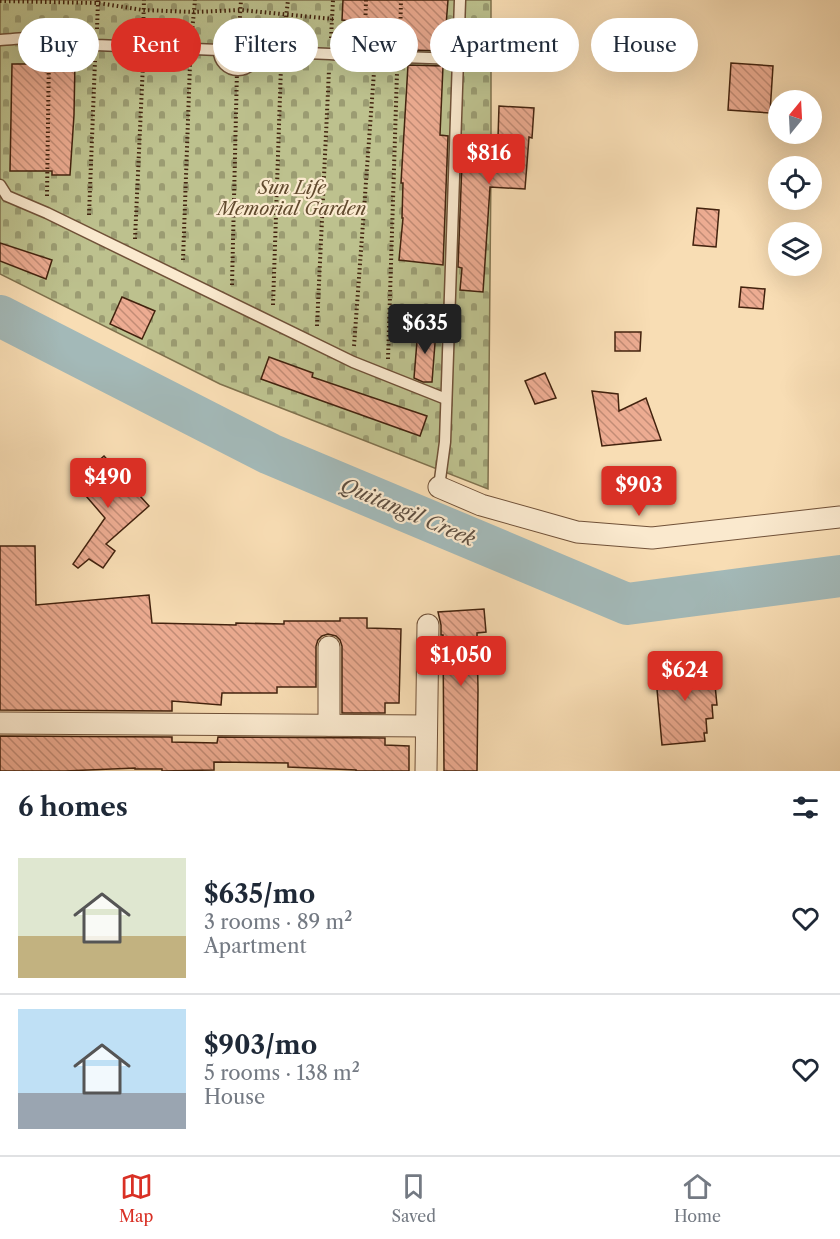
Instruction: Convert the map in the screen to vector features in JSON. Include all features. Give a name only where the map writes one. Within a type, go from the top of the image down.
[{"type":"street","points":[[439,487],[481,504],[577,532],[652,538],[840,517]]},
{"type":"street","points":[[426,771],[428,625]]},
{"type":"street","points":[[329,647],[329,725]]},
{"type":"street","points":[[0,723],[426,726]]},
{"type":"lane","points":[[459,18],[460,0]]},
{"type":"lane","points":[[0,40],[18,39]]},
{"type":"lane","points":[[318,54],[330,54]]},
{"type":"lane","points":[[439,487],[445,442],[447,399],[457,72]]},
{"type":"lane","points":[[0,185],[7,196],[47,213],[353,362],[447,399]]},
{"type":"path","points":[[143,18],[144,0]]},
{"type":"path","points":[[193,18],[195,0]]},
{"type":"path","points":[[240,18],[242,0]]},
{"type":"path","points":[[287,18],[288,0]]},
{"type":"path","points":[[333,0],[333,18]]},
{"type":"path","points":[[365,18],[366,0]]},
{"type":"path","points":[[400,18],[401,0]]},
{"type":"path","points":[[97,18],[98,1]]},
{"type":"path","points":[[0,2],[98,1],[143,10],[194,12],[241,10],[330,19]]},
{"type":"path","points":[[317,344],[330,54]]},
{"type":"path","points":[[47,213],[49,72]]},
{"type":"path","points":[[88,233],[95,72]]},
{"type":"path","points":[[134,255],[142,72]]},
{"type":"path","points":[[182,279],[189,72]]},
{"type":"path","points":[[231,302],[237,72]]},
{"type":"path","points":[[273,323],[280,72]]},
{"type":"path","points":[[353,362],[374,72]]},
{"type":"path","points":[[387,376],[397,72]]},
{"type":"green space","name":"Sun Life Memorial Garden","points":[[0,0],[491,0],[491,18],[430,18],[430,72],[491,72],[488,489],[220,384],[0,274]]},
{"type":"building","points":[[343,0],[448,0],[447,18],[430,18],[430,51],[418,50],[418,18],[342,18]]},
{"type":"building","points":[[731,63],[773,66],[771,90],[768,90],[768,113],[728,110]]},
{"type":"building","points":[[12,64],[18,64],[18,72],[75,72],[70,175],[52,175],[52,171],[10,171]]},
{"type":"building","points":[[418,65],[430,66],[430,72],[443,72],[440,135],[448,136],[443,265],[399,260],[403,218],[403,183],[401,183],[408,72],[418,72]]},
{"type":"building","points":[[499,106],[534,108],[525,189],[490,187],[483,292],[460,290],[462,268],[458,267],[463,136],[498,138]]},
{"type":"building","points":[[697,208],[719,210],[716,247],[693,245]]},
{"type":"building","points":[[0,243],[52,260],[46,279],[0,261]]},
{"type":"building","points":[[741,287],[765,289],[763,309],[739,307]]},
{"type":"building","points":[[122,297],[155,311],[142,339],[110,324]]},
{"type":"building","points":[[418,329],[436,330],[432,382],[423,382],[414,378]]},
{"type":"building","points":[[615,332],[641,332],[640,351],[615,351]]},
{"type":"building","points":[[269,357],[313,373],[312,377],[427,416],[420,436],[261,379]]},
{"type":"building","points":[[545,373],[556,398],[535,404],[525,381]]},
{"type":"building","points":[[592,391],[618,394],[619,411],[646,398],[661,440],[602,446]]},
{"type":"building","points":[[104,456],[149,506],[106,544],[115,551],[103,568],[89,559],[78,568],[73,564],[105,518],[74,482]]},
{"type":"building","points":[[0,546],[35,546],[36,605],[149,595],[152,623],[284,624],[284,621],[340,621],[340,618],[367,618],[367,628],[401,629],[399,703],[385,703],[385,713],[342,713],[342,646],[336,636],[328,634],[318,640],[316,646],[316,687],[277,687],[277,693],[222,693],[221,705],[172,701],[172,711],[0,710]]},
{"type":"building","points":[[484,609],[486,632],[477,633],[477,771],[444,771],[443,635],[441,635],[438,612]]},
{"type":"building","points":[[707,660],[708,676],[714,675],[717,705],[712,705],[713,718],[706,719],[705,741],[662,745],[655,667]]},
{"type":"building","points":[[0,736],[172,737],[172,742],[217,743],[218,737],[385,738],[385,745],[409,746],[409,771],[356,771],[288,767],[288,763],[214,762],[214,770],[162,771],[162,769],[135,768],[0,771]]},
{"type":"waterway","name":"Quitangil Creek","points":[[0,316],[270,454],[627,604],[840,576]]}]
